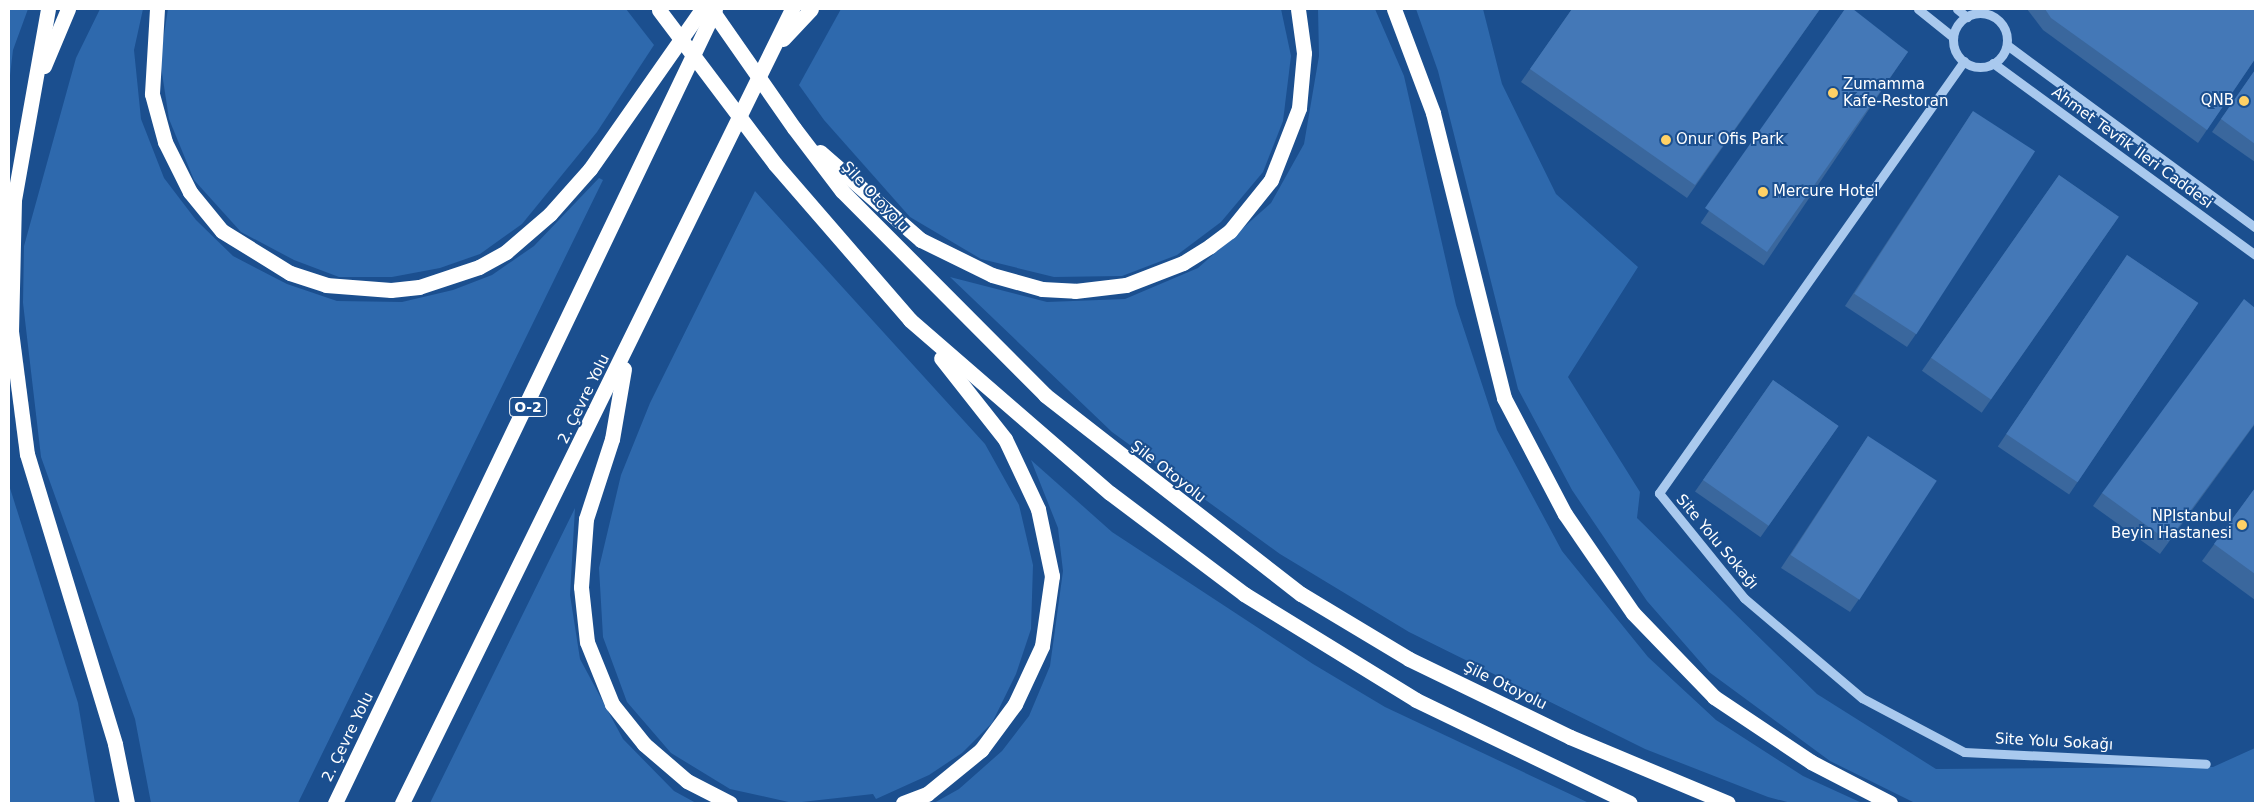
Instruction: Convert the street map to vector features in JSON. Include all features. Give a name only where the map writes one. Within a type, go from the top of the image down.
[{"type":"highway","points":[[48,9],[14,200],[11,331],[27,454],[115,744],[127,803]]},
{"type":"highway","points":[[32,98],[68,9]]},
{"type":"highway","points":[[156,9],[152,94],[165,142],[190,192],[222,231],[254,254],[299,276],[326,285],[391,290],[420,287],[478,267],[506,252],[550,214],[590,169],[702,9]]},
{"type":"highway","points":[[658,9],[775,164],[910,320],[1005,439],[1038,509],[1052,576],[1042,646],[1015,704],[981,750],[927,794],[903,803]]},
{"type":"highway","name":"Şile Otoyolu","points":[[711,9],[794,128],[842,191],[1045,395],[1300,594],[1409,659],[1570,737],[1728,803]]},
{"type":"highway","name":"2. Çevre Yolu","points":[[335,803],[715,9]]},
{"type":"highway","name":"2. Çevre Yolu","points":[[402,803],[627,352],[792,9]]},
{"type":"highway","points":[[773,50],[811,9]]},
{"type":"highway","points":[[794,128],[921,240],[966,264],[1042,289],[1075,291],[1126,285],[1183,263],[1210,246],[1230,231],[1271,180],[1299,108],[1304,53],[1298,9]]},
{"type":"highway","points":[[1394,9],[1433,113],[1504,398],[1565,514],[1633,612],[1714,697],[1811,762],[1890,803]]},
{"type":"highway","points":[[910,320],[1110,493],[1244,594],[1416,700],[1630,803]]},
{"type":"highway","points":[[627,352],[612,439],[586,519],[581,587],[588,642],[612,704],[644,744],[687,782],[730,803]]},
{"type":"street","points":[[1918,9],[1953,38],[1964,61],[1978,67],[1993,64],[2007,44],[2005,29],[1995,18],[1981,13],[1967,17],[1953,38]]},
{"type":"street","points":[[1957,9],[1967,17]]},
{"type":"street","points":[[1995,18],[2001,9]]},
{"type":"street","name":"Ahmet Tevfik İleri Caddesi","points":[[2007,44],[2255,227]]},
{"type":"street","name":"Site Yolu Sokağı","points":[[1964,61],[1659,493],[1744,598],[1832,673],[1862,698],[1964,752],[2206,764]]},
{"type":"street","name":"Ahmet Tevfik İleri Caddesi","points":[[1993,64],[2255,255]]},
{"type":"shaded area","points":[[9,9],[28,9],[13,50],[9,84]]},
{"type":"shaded area","points":[[100,9],[143,9],[134,50],[141,119],[164,178],[196,220],[233,256],[287,284],[337,301],[402,302],[453,290],[492,275],[534,246],[599,178],[603,180],[298,803],[151,803],[135,719],[41,457],[23,303],[24,246],[76,58]]},
{"type":"shaded area","points":[[168,9],[626,9],[654,45],[597,132],[522,224],[480,254],[440,268],[392,277],[339,277],[294,260],[241,232],[194,180],[169,119],[160,60]]},
{"type":"shaded area","points":[[841,9],[1281,9],[1291,56],[1283,121],[1263,172],[1221,222],[1177,255],[1122,276],[1054,277],[981,259],[910,217],[824,120],[799,85]]},
{"type":"shaded area","points":[[1318,9],[1375,9],[1404,76],[1456,305],[1497,430],[1562,551],[1648,657],[1716,720],[1803,776],[1862,803],[1791,803],[1768,797],[1645,749],[1409,632],[1280,554],[1112,432],[950,277],[1047,302],[1125,299],[1198,268],[1271,203],[1304,144],[1319,56]]},
{"type":"shaded area","points":[[1416,9],[1483,9],[1502,84],[1556,194],[1638,267],[1568,377],[1640,492],[1637,518],[1817,694],[1936,769],[2213,767],[2255,748],[2255,803],[1915,803],[1830,761],[1709,672],[1647,601],[1572,490],[1518,389],[1438,71]]},
{"type":"shaded area","points":[[755,191],[985,444],[1019,505],[1033,565],[1031,629],[1016,674],[992,723],[962,753],[929,775],[876,799],[873,794],[793,803],[730,789],[671,753],[627,702],[603,637],[599,568],[621,475],[650,403]]},
{"type":"shaded area","points":[[1031,460],[1112,532],[1313,664],[1385,707],[1589,803],[934,803],[959,789],[1002,751],[1029,716],[1050,666],[1063,571],[1058,528]]},
{"type":"shaded area","points":[[9,485],[78,703],[95,803],[9,803]]},
{"type":"shaded area","points":[[575,508],[570,595],[580,659],[623,739],[674,791],[696,803],[430,803]]},
{"type":"building","name":"Onur Ofis Park","points":[[1572,9],[1820,9],[1695,185],[1530,69]]},
{"type":"building","points":[[1845,9],[1853,9],[1908,52],[1767,252],[1705,208]]},
{"type":"building","points":[[2045,9],[2255,9],[2255,59],[2207,130],[2051,18]]},
{"type":"building","name":"QNB","points":[[2255,70],[2255,144],[2221,119]]},
{"type":"building","points":[[1973,111],[2035,151],[1916,334],[1854,294]]},
{"type":"building","points":[[2059,175],[2119,217],[1991,400],[1931,358]]},
{"type":"building","points":[[2127,255],[2198,303],[2078,482],[2006,434]]},
{"type":"building","points":[[2244,299],[2255,308],[2255,423],[2168,541],[2102,493]]},
{"type":"building","points":[[1773,380],[1839,426],[1769,526],[1703,480]]},
{"type":"building","points":[[1868,436],[1937,481],[1859,600],[1791,555]]},
{"type":"building","points":[[2255,488],[2255,574],[2214,544]]},
{"type":"place","name":"Zumamma Kafe-Restoran","points":[[1833,93]]},
{"type":"place","name":"QNB","points":[[2244,101]]},
{"type":"place","name":"Onur Ofis Park","points":[[1666,140]]},
{"type":"place","name":"Mercure Hotel","points":[[1763,192]]},
{"type":"place","name":"NPIstanbul Beyin Hastanesi","points":[[2242,525]]}]
